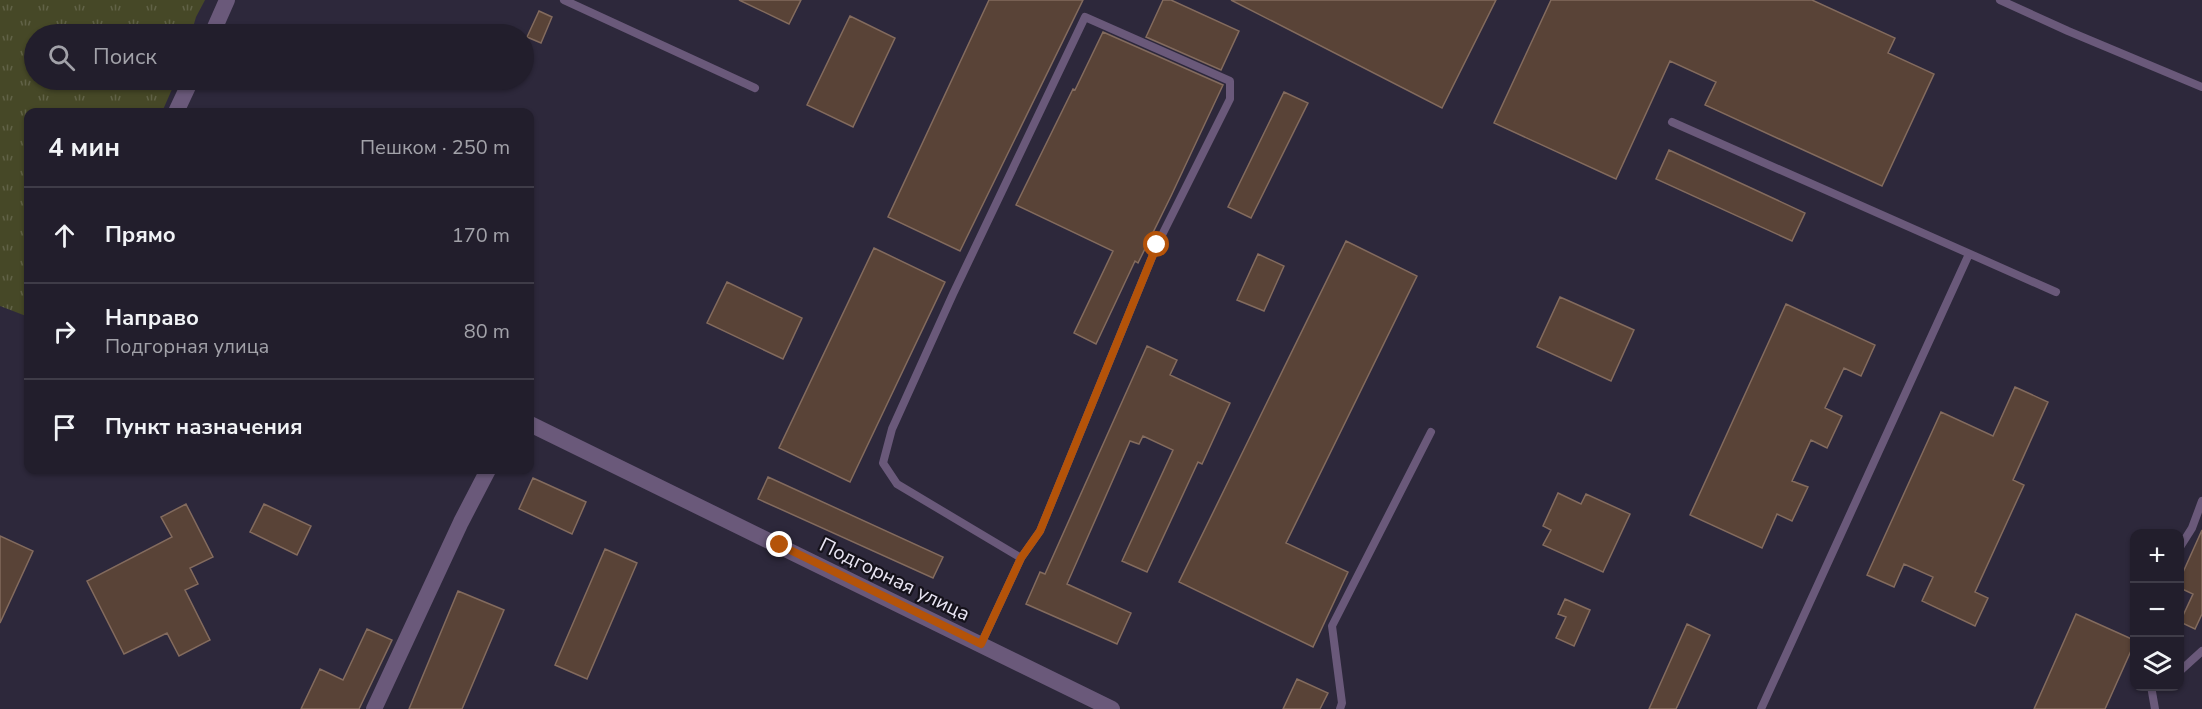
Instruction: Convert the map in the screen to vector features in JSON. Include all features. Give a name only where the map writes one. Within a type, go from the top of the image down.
[{"type":"street","points":[[216,24],[227,0]]},
{"type":"street","points":[[178,108],[186,90]]},
{"type":"street","name":"Подгорная улица","points":[[534,426],[1112,709]]},
{"type":"street","points":[[374,709],[460,522],[486,474]]},
{"type":"lane","points":[[564,0],[755,88]]},
{"type":"lane","points":[[2000,0],[2202,87]]},
{"type":"lane","points":[[981,644],[1021,558],[1040,531],[1157,245],[1230,99],[1230,81],[1085,17],[953,294],[892,429],[883,463],[897,484],[1021,558]]},
{"type":"lane","points":[[1672,122],[2056,292]]},
{"type":"lane","points":[[1761,709],[1969,254]]},
{"type":"lane","points":[[1340,709],[1342,703],[1332,626],[1431,432]]},
{"type":"lane","points":[[2184,541],[2192,528],[2202,501]]},
{"type":"lane","points":[[2184,667],[2202,651]]},
{"type":"lane","points":[[2152,691],[2155,709]]},
{"type":"green space","points":[[0,0],[205,0],[194,24],[24,24],[24,90],[172,90],[164,108],[24,108],[24,315],[0,306]]},
{"type":"building","points":[[739,0],[801,0],[789,24]]},
{"type":"building","points":[[989,0],[1083,0],[960,251],[888,217]]},
{"type":"building","points":[[1163,0],[1171,0],[1239,31],[1221,70],[1146,37]]},
{"type":"building","points":[[1231,0],[1496,0],[1442,108]]},
{"type":"building","points":[[1551,0],[1812,0],[1895,38],[1888,53],[1934,74],[1882,186],[1705,105],[1716,82],[1670,61],[1616,179],[1494,123]]},
{"type":"building","points":[[539,11],[552,17],[541,43],[534,40],[533,24]]},
{"type":"building","points":[[850,16],[895,38],[853,127],[807,105]]},
{"type":"building","points":[[1103,32],[1223,85],[1171,196],[1138,263],[1135,261],[1096,344],[1074,333],[1113,251],[1016,205]]},
{"type":"building","points":[[1284,92],[1308,103],[1251,218],[1228,207]]},
{"type":"building","points":[[1669,150],[1805,213],[1792,241],[1656,179]]},
{"type":"building","points":[[1346,241],[1417,276],[1286,543],[1348,572],[1313,647],[1179,582]]},
{"type":"building","points":[[874,248],[945,282],[850,482],[779,448]]},
{"type":"building","points":[[1258,254],[1284,266],[1264,311],[1237,300]]},
{"type":"building","points":[[727,282],[802,318],[783,359],[707,323]]},
{"type":"building","points":[[1560,297],[1634,330],[1611,381],[1537,347]]},
{"type":"building","points":[[1786,304],[1875,345],[1861,376],[1844,368],[1825,408],[1842,416],[1827,448],[1811,440],[1792,481],[1808,487],[1792,521],[1777,514],[1762,548],[1690,515]]},
{"type":"building","points":[[1147,346],[1177,360],[1170,375],[1230,403],[1202,464],[1198,462],[1147,572],[1122,561],[1173,450],[1143,436],[1139,444],[1130,441],[1067,584],[1131,613],[1117,644],[1026,604],[1040,572],[1045,574]]},
{"type":"building","points":[[2015,387],[2048,402],[2013,480],[2024,485],[1975,592],[1988,598],[1975,626],[1922,601],[1933,577],[1904,564],[1894,587],[1867,575],[1941,412],[1993,436]]},
{"type":"building","points":[[768,477],[943,557],[933,578],[758,499]]},
{"type":"building","points":[[533,478],[586,502],[572,534],[519,509]]},
{"type":"building","points":[[1558,493],[1581,504],[1586,494],[1630,514],[1603,572],[1543,545],[1551,530],[1543,526]]},
{"type":"building","points":[[186,504],[213,557],[190,568],[198,584],[185,590],[210,640],[179,656],[167,633],[124,654],[87,581],[172,537],[161,517]]},
{"type":"building","points":[[264,504],[311,526],[297,555],[250,532]]},
{"type":"building","points":[[2202,530],[2202,614],[2195,629],[2184,624],[2184,613],[2193,594],[2184,590],[2184,570]]},
{"type":"building","points":[[0,536],[33,551],[0,623]]},
{"type":"building","points":[[605,549],[637,563],[587,679],[555,665]]},
{"type":"building","points":[[458,591],[504,610],[462,709],[409,709]]},
{"type":"building","points":[[1565,599],[1590,610],[1574,646],[1556,638],[1566,617],[1558,614]]},
{"type":"building","points":[[2076,614],[2130,638],[2130,653],[2105,709],[2034,709]]},
{"type":"building","points":[[1687,624],[1710,635],[1676,709],[1649,709]]},
{"type":"building","points":[[367,629],[392,640],[359,709],[301,709],[320,669],[343,680]]},
{"type":"building","points":[[1297,679],[1328,693],[1320,709],[1283,709]]},
{"type":"route","points":[[780,545],[981,644],[1021,558],[1040,531],[1157,245]]}]
